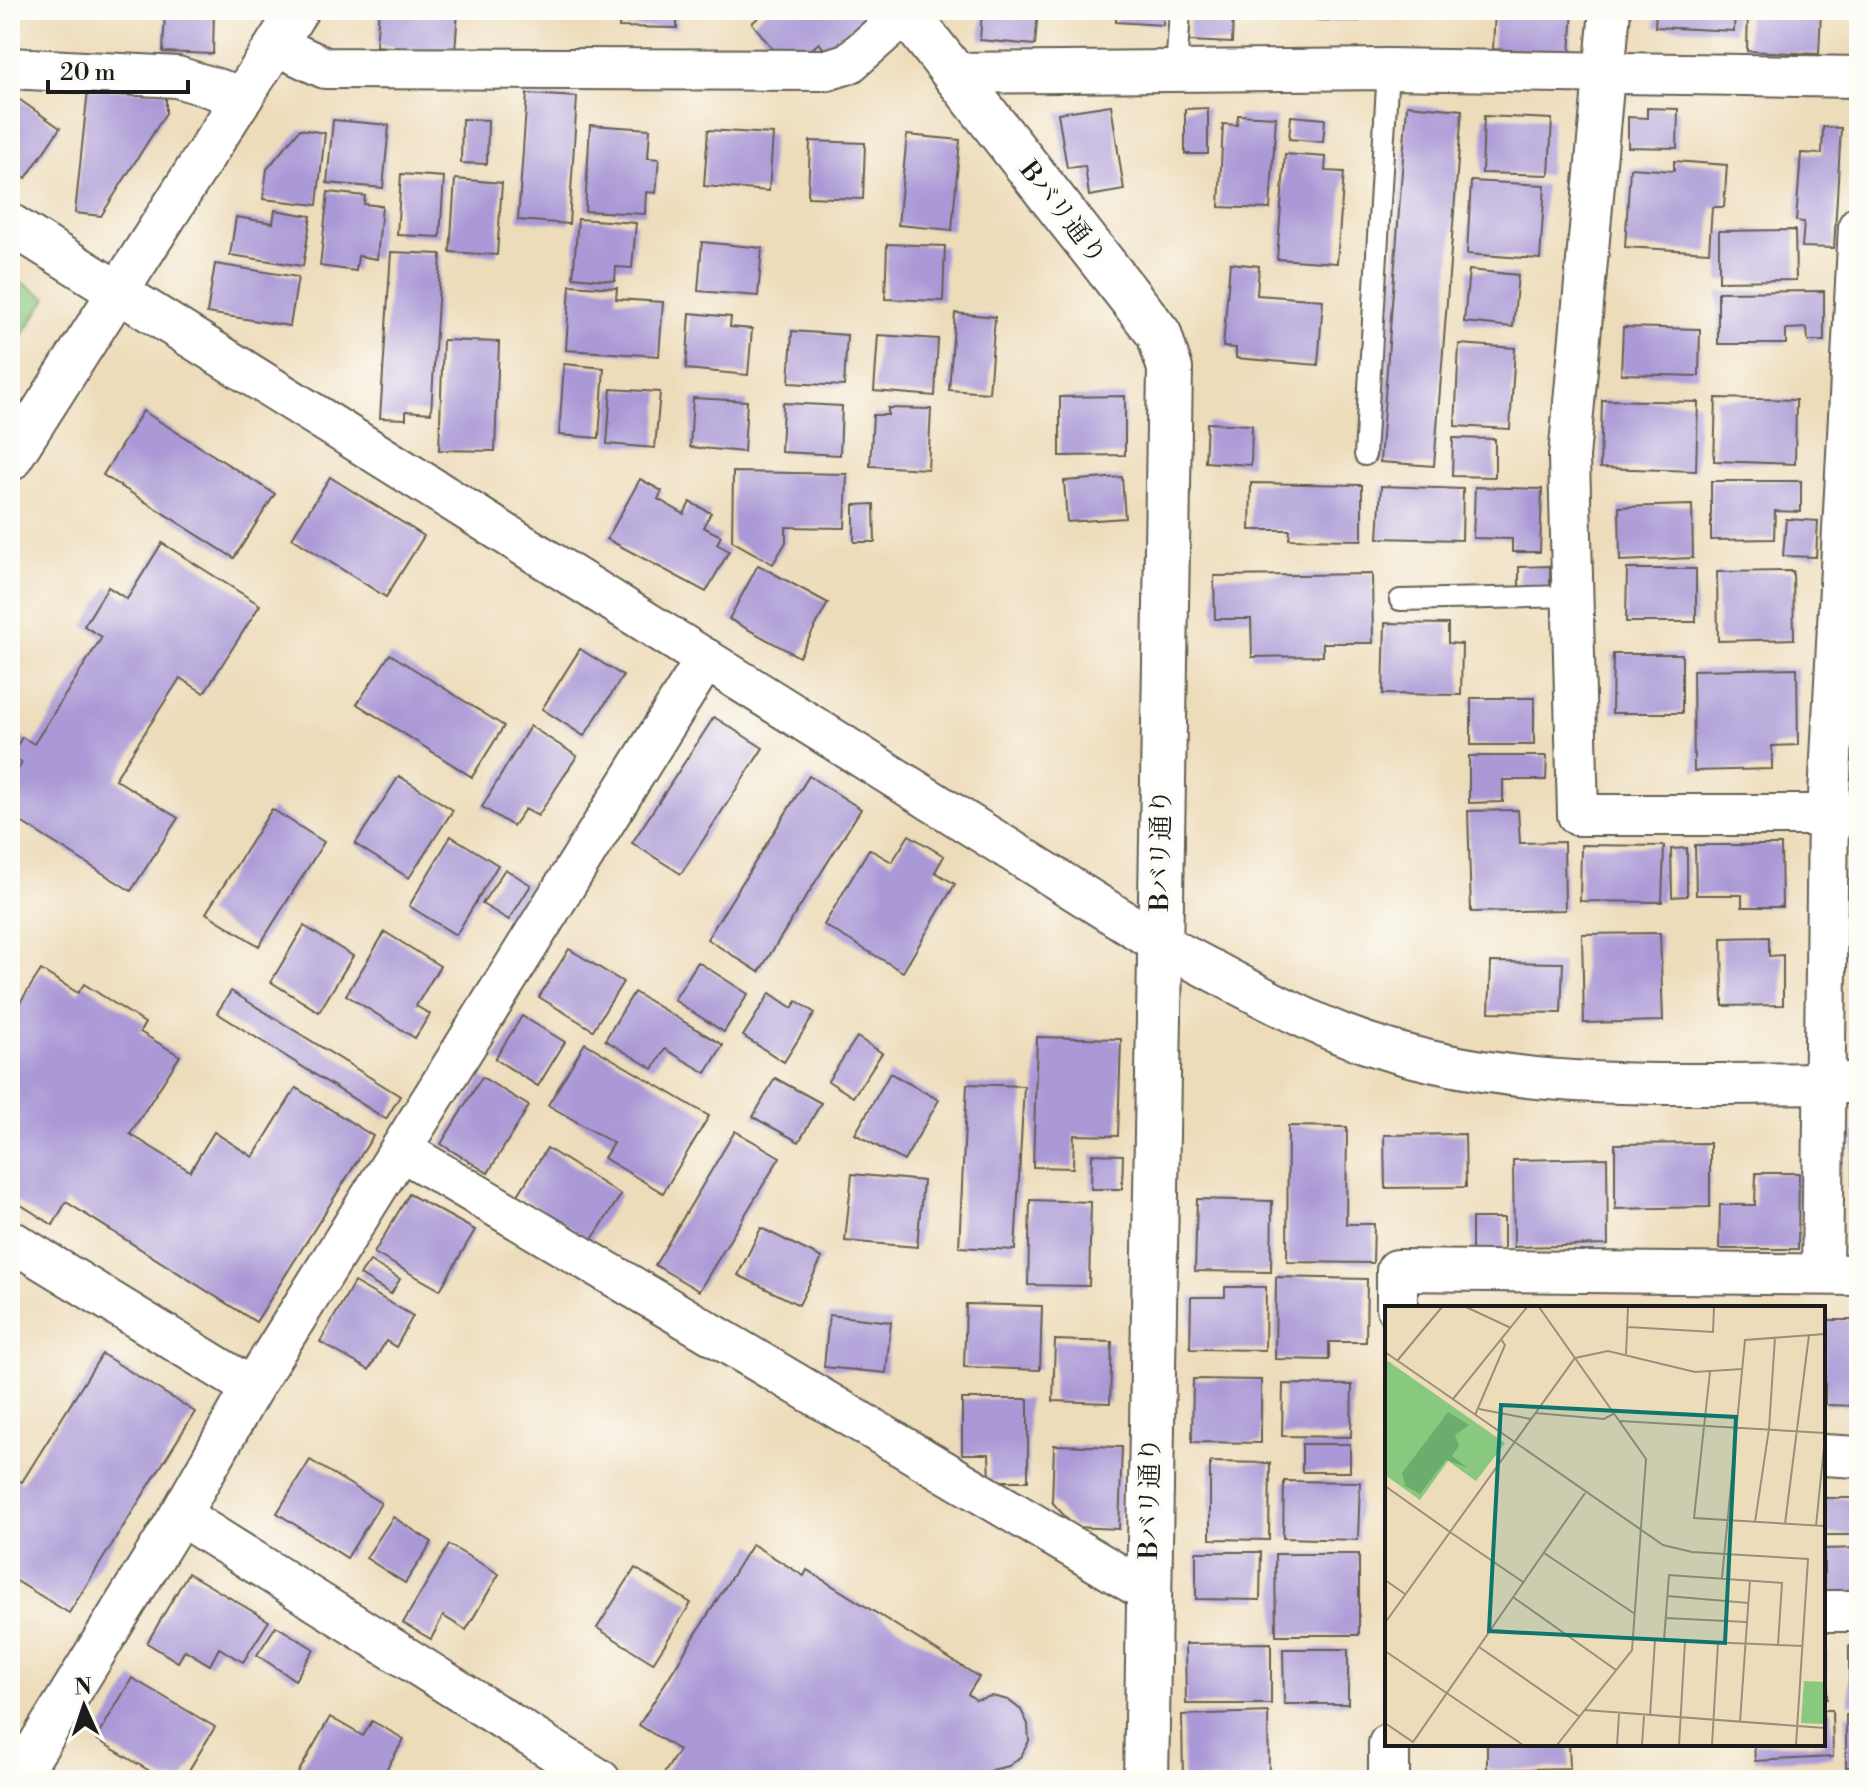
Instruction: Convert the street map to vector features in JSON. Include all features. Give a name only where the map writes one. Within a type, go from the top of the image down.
[{"type":"street","points":[[10,461],[298,10]]},
{"type":"street","points":[[1610,10],[1569,457],[1578,815],[1844,815]]},
{"type":"street","points":[[276,45],[325,68],[827,70],[849,63],[905,12]]},
{"type":"street","name":"Bバリ通り","points":[[905,12],[1159,334],[1170,369],[1146,1780]]},
{"type":"street","points":[[10,68],[177,77],[243,97]]},
{"type":"street","points":[[952,73],[1388,69],[1859,77]]},
{"type":"street","points":[[10,224],[118,295],[1159,943],[1344,1035],[1462,1069],[1576,1082],[1841,1083]]},
{"type":"street","points":[[1397,1306],[1397,1270],[1841,1275],[1844,815],[1859,226]]},
{"type":"street","points":[[17,1780],[180,1515],[252,1388],[706,659]]},
{"type":"street","points":[[401,1150],[1148,1592]]},
{"type":"street","points":[[10,1240],[252,1388]]},
{"type":"street","points":[[1825,1455],[1859,1457]]},
{"type":"street","points":[[180,1515],[600,1780]]},
{"type":"street","points":[[1825,1611],[1859,1611]]},
{"type":"street","points":[[1389,1746],[1389,1780]]},
{"type":"lane","points":[[1176,72],[1180,10]]},
{"type":"lane","points":[[1365,455],[1388,69]]},
{"type":"lane","points":[[1400,600],[1573,596]]},
{"type":"green space","points":[[10,275],[47,298],[10,354]]},
{"type":"building","points":[[165,10],[214,10],[213,54],[163,52]]},
{"type":"building","points":[[379,10],[458,10],[455,52],[376,46]]},
{"type":"building","points":[[620,10],[677,10],[677,28],[619,27]]},
{"type":"building","points":[[768,10],[860,10],[869,21],[828,54],[819,43],[800,59],[784,63],[752,23]]},
{"type":"building","points":[[982,10],[1038,10],[1035,45],[980,40]]},
{"type":"building","points":[[1116,10],[1164,10],[1163,25],[1116,22]]},
{"type":"building","points":[[1190,10],[1233,10],[1232,43],[1189,41]]},
{"type":"building","points":[[1250,10],[1279,10],[1279,18],[1249,17]]},
{"type":"building","points":[[1316,10],[1359,10],[1358,21],[1316,20]]},
{"type":"building","points":[[1495,10],[1573,10],[1570,54],[1493,49]]},
{"type":"building","points":[[1656,10],[1735,10],[1734,31],[1655,27]]},
{"type":"building","points":[[1748,10],[1821,10],[1819,54],[1747,51]]},
{"type":"building","points":[[88,89],[166,91],[166,113],[101,216],[75,213]]},
{"type":"building","points":[[10,93],[60,128],[26,178],[10,167]]},
{"type":"building","points":[[527,94],[577,97],[569,224],[518,220]]},
{"type":"building","points":[[1111,105],[1124,190],[1089,196],[1085,166],[1067,168],[1058,113]]},
{"type":"building","points":[[1407,105],[1462,110],[1434,466],[1380,462]]},
{"type":"building","points":[[1208,108],[1208,154],[1185,154],[1185,109]]},
{"type":"building","points":[[1647,108],[1678,109],[1677,148],[1628,147],[1628,117],[1647,118]]},
{"type":"building","points":[[1238,115],[1276,117],[1270,209],[1219,207],[1223,124],[1237,125]]},
{"type":"building","points":[[1291,116],[1325,119],[1323,142],[1289,139]]},
{"type":"building","points":[[1484,116],[1552,119],[1549,175],[1482,173]]},
{"type":"building","points":[[462,119],[488,120],[487,164],[461,163]]},
{"type":"building","points":[[333,120],[389,125],[383,188],[327,183]]},
{"type":"building","points":[[590,125],[650,129],[648,158],[659,159],[656,193],[646,192],[645,214],[585,211]]},
{"type":"building","points":[[1823,127],[1841,128],[1834,248],[1802,247],[1804,222],[1796,221],[1801,153],[1822,154]]},
{"type":"building","points":[[300,129],[325,133],[317,205],[263,199],[267,169]]},
{"type":"building","points":[[708,130],[773,134],[769,191],[704,186]]},
{"type":"building","points":[[907,135],[960,140],[952,230],[898,225]]},
{"type":"building","points":[[810,141],[865,143],[863,199],[808,197]]},
{"type":"building","points":[[1285,154],[1326,157],[1325,171],[1344,172],[1337,263],[1277,259]]},
{"type":"building","points":[[1674,161],[1727,165],[1724,207],[1712,207],[1709,252],[1625,247],[1630,168],[1674,171]]},
{"type":"building","points":[[401,174],[444,177],[440,237],[397,235]]},
{"type":"building","points":[[455,179],[502,183],[497,255],[450,252]]},
{"type":"building","points":[[1471,181],[1545,185],[1540,259],[1467,254]]},
{"type":"building","points":[[328,192],[365,196],[364,204],[382,206],[377,259],[358,256],[356,271],[320,266]]},
{"type":"building","points":[[275,210],[311,216],[303,266],[230,255],[236,217],[273,223]]},
{"type":"building","points":[[578,219],[636,223],[632,268],[616,267],[615,281],[573,277]]},
{"type":"building","points":[[1795,230],[1796,280],[1719,281],[1719,231]]},
{"type":"building","points":[[702,242],[762,248],[758,296],[698,291]]},
{"type":"building","points":[[887,244],[945,246],[943,301],[885,299]]},
{"type":"building","points":[[391,252],[441,254],[431,413],[406,411],[406,419],[380,418]]},
{"type":"building","points":[[1230,263],[1259,266],[1257,295],[1323,300],[1318,365],[1236,358],[1236,348],[1223,347]]},
{"type":"building","points":[[215,264],[298,277],[290,326],[207,313]]},
{"type":"building","points":[[1469,270],[1518,275],[1513,327],[1464,322]]},
{"type":"building","points":[[570,285],[617,288],[616,299],[663,302],[659,356],[566,350]]},
{"type":"building","points":[[1824,291],[1824,341],[1808,341],[1807,328],[1786,329],[1786,344],[1718,344],[1718,292]]},
{"type":"building","points":[[690,313],[731,317],[730,327],[752,329],[748,375],[686,369]]},
{"type":"building","points":[[955,313],[995,317],[989,393],[949,390]]},
{"type":"building","points":[[1623,327],[1700,329],[1699,376],[1621,374]]},
{"type":"building","points":[[792,331],[847,335],[844,386],[789,383]]},
{"type":"building","points":[[878,335],[938,339],[935,396],[874,391]]},
{"type":"building","points":[[443,340],[499,342],[495,451],[439,450]]},
{"type":"building","points":[[1459,344],[1515,348],[1510,429],[1455,426]]},
{"type":"building","points":[[564,364],[604,368],[599,438],[559,435]]},
{"type":"building","points":[[611,389],[660,392],[655,448],[607,444]]},
{"type":"building","points":[[1125,396],[1125,455],[1060,456],[1060,397]]},
{"type":"building","points":[[693,398],[747,401],[744,452],[690,447]]},
{"type":"building","points":[[1716,398],[1796,400],[1795,464],[1714,461]]},
{"type":"building","points":[[1602,400],[1698,402],[1696,471],[1600,468]]},
{"type":"building","points":[[783,403],[842,406],[840,455],[781,452]]},
{"type":"building","points":[[888,408],[931,409],[928,469],[870,466],[873,415],[888,415]]},
{"type":"building","points":[[143,411],[275,494],[234,558],[103,475]]},
{"type":"building","points":[[1207,423],[1252,425],[1251,465],[1205,462]]},
{"type":"building","points":[[1453,438],[1495,439],[1495,477],[1452,476]]},
{"type":"building","points":[[733,472],[847,474],[845,528],[786,527],[786,542],[773,564],[732,541]]},
{"type":"building","points":[[330,477],[424,536],[386,597],[292,538]]},
{"type":"building","points":[[1122,477],[1125,518],[1067,522],[1064,481]]},
{"type":"building","points":[[640,479],[662,491],[658,499],[684,514],[690,502],[711,513],[703,527],[721,536],[717,544],[729,551],[706,592],[607,539]]},
{"type":"building","points":[[1711,481],[1801,481],[1801,512],[1775,511],[1774,539],[1711,540]]},
{"type":"building","points":[[1251,483],[1362,485],[1362,540],[1289,539],[1290,530],[1250,530]]},
{"type":"building","points":[[1381,486],[1463,489],[1462,540],[1378,538]]},
{"type":"building","points":[[1475,487],[1542,489],[1540,552],[1512,552],[1512,539],[1473,538]]},
{"type":"building","points":[[874,504],[875,542],[854,542],[854,505]]},
{"type":"building","points":[[1692,505],[1693,558],[1620,561],[1619,507]]},
{"type":"building","points":[[1786,519],[1818,521],[1816,557],[1783,556]]},
{"type":"building","points":[[162,543],[260,605],[204,693],[180,678],[115,779],[178,818],[131,891],[10,815],[10,782],[22,763],[11,756],[22,737],[34,744],[102,637],[84,626],[108,587],[127,599]]},
{"type":"building","points":[[758,565],[828,603],[799,657],[729,619]]},
{"type":"building","points":[[1550,566],[1550,587],[1519,588],[1519,567]]},
{"type":"building","points":[[1627,569],[1696,569],[1696,622],[1626,622]]},
{"type":"building","points":[[1793,571],[1794,639],[1718,641],[1717,572]]},
{"type":"building","points":[[1372,574],[1373,643],[1323,643],[1323,656],[1252,657],[1251,619],[1215,619],[1214,576]]},
{"type":"building","points":[[1385,623],[1448,624],[1448,643],[1462,644],[1461,695],[1383,694]]},
{"type":"building","points":[[580,649],[623,676],[584,736],[542,709]]},
{"type":"building","points":[[390,654],[504,726],[472,777],[357,704]]},
{"type":"building","points":[[1613,654],[1682,654],[1682,713],[1612,713]]},
{"type":"building","points":[[1797,668],[1798,745],[1772,746],[1772,769],[1694,771],[1693,670]]},
{"type":"building","points":[[1471,698],[1534,698],[1534,745],[1471,745]]},
{"type":"building","points":[[714,717],[763,748],[681,874],[632,843]]},
{"type":"building","points":[[530,726],[577,756],[538,816],[525,809],[513,826],[482,807]]},
{"type":"building","points":[[1469,756],[1547,756],[1546,780],[1503,780],[1503,802],[1469,803]]},
{"type":"building","points":[[399,776],[453,810],[409,878],[355,844]]},
{"type":"building","points":[[809,776],[861,809],[759,972],[707,939]]},
{"type":"building","points":[[272,809],[324,842],[259,946],[206,913]]},
{"type":"building","points":[[1518,810],[1520,843],[1564,842],[1565,910],[1471,912],[1468,811]]},
{"type":"building","points":[[909,835],[944,856],[935,872],[955,884],[903,972],[824,925],[869,849],[892,862]]},
{"type":"building","points":[[451,836],[498,865],[456,935],[409,906]]},
{"type":"building","points":[[1581,845],[1664,846],[1662,902],[1580,901]]},
{"type":"building","points":[[1695,845],[1781,845],[1782,907],[1742,907],[1742,895],[1696,895]]},
{"type":"building","points":[[1687,848],[1687,896],[1672,897],[1671,849]]},
{"type":"building","points":[[505,869],[531,885],[509,920],[482,904]]},
{"type":"building","points":[[304,926],[353,956],[319,1012],[271,982]]},
{"type":"building","points":[[385,932],[440,966],[416,1006],[430,1014],[415,1038],[346,995]]},
{"type":"building","points":[[1660,933],[1663,1021],[1584,1023],[1582,934]]},
{"type":"building","points":[[1769,937],[1769,956],[1783,955],[1783,1005],[1723,1006],[1722,938]]},
{"type":"building","points":[[569,949],[623,982],[593,1030],[539,997]]},
{"type":"building","points":[[698,962],[748,994],[724,1032],[674,1000]]},
{"type":"building","points":[[1491,962],[1563,963],[1561,1013],[1489,1012]]},
{"type":"building","points":[[41,970],[78,993],[84,984],[145,1023],[140,1032],[180,1056],[130,1134],[190,1171],[214,1132],[253,1157],[296,1088],[373,1136],[256,1322],[66,1202],[53,1225],[10,1198],[10,1018]]},
{"type":"building","points":[[231,991],[400,1096],[386,1119],[217,1013]]},
{"type":"building","points":[[634,992],[723,1045],[706,1073],[665,1049],[653,1069],[605,1040]]},
{"type":"building","points":[[770,993],[792,1008],[797,1001],[815,1013],[784,1062],[743,1036]]},
{"type":"building","points":[[522,1016],[565,1042],[538,1086],[495,1059]]},
{"type":"building","points":[[857,1037],[882,1053],[853,1097],[828,1081]]},
{"type":"building","points":[[1037,1037],[1121,1039],[1118,1136],[1074,1135],[1073,1168],[1033,1167]]},
{"type":"building","points":[[585,1043],[709,1116],[663,1193],[604,1158],[613,1143],[548,1105]]},
{"type":"building","points":[[890,1073],[939,1100],[904,1161],[855,1134]]},
{"type":"building","points":[[482,1077],[529,1106],[488,1173],[441,1144]]},
{"type":"building","points":[[775,1078],[821,1103],[799,1142],[753,1117]]},
{"type":"building","points":[[967,1084],[1024,1086],[1015,1250],[959,1247]]},
{"type":"building","points":[[1288,1126],[1347,1127],[1346,1224],[1374,1224],[1373,1263],[1287,1262]]},
{"type":"building","points":[[735,1131],[780,1157],[699,1291],[655,1265]]},
{"type":"building","points":[[1853,1132],[1859,1132],[1859,1251],[1851,1250]]},
{"type":"building","points":[[1465,1134],[1466,1187],[1385,1188],[1384,1135]]},
{"type":"building","points":[[1710,1143],[1710,1207],[1615,1209],[1615,1144]]},
{"type":"building","points":[[547,1148],[621,1195],[591,1241],[518,1195]]},
{"type":"building","points":[[1092,1154],[1123,1155],[1122,1189],[1091,1189]]},
{"type":"building","points":[[1607,1158],[1608,1245],[1514,1247],[1513,1160]]},
{"type":"building","points":[[1756,1173],[1799,1173],[1798,1249],[1719,1249],[1720,1205],[1755,1205]]},
{"type":"building","points":[[852,1174],[923,1181],[917,1247],[845,1241]]},
{"type":"building","points":[[409,1194],[475,1230],[440,1290],[374,1253]]},
{"type":"building","points":[[1197,1199],[1272,1201],[1271,1272],[1195,1271]]},
{"type":"building","points":[[1030,1200],[1091,1202],[1089,1286],[1028,1285]]},
{"type":"building","points":[[1472,1218],[1504,1218],[1504,1255],[1472,1256]]},
{"type":"building","points":[[761,1228],[822,1258],[799,1305],[738,1275]]},
{"type":"building","points":[[370,1261],[400,1279],[391,1294],[360,1275]]},
{"type":"building","points":[[1276,1277],[1367,1279],[1366,1342],[1329,1342],[1329,1360],[1275,1359]]},
{"type":"building","points":[[354,1282],[413,1316],[396,1347],[386,1341],[369,1370],[320,1342]]},
{"type":"building","points":[[1225,1287],[1266,1287],[1265,1350],[1190,1349],[1191,1297],[1225,1297]]},
{"type":"building","points":[[966,1304],[1042,1306],[1040,1370],[964,1367]]},
{"type":"building","points":[[829,1315],[891,1322],[886,1373],[824,1367]]},
{"type":"building","points":[[1825,1320],[1859,1320],[1859,1406],[1825,1405]]},
{"type":"building","points":[[1055,1340],[1112,1342],[1110,1403],[1053,1401]]},
{"type":"building","points":[[102,1354],[195,1412],[69,1613],[10,1577],[10,1475],[22,1482]]},
{"type":"building","points":[[1193,1379],[1261,1380],[1261,1443],[1192,1442]]},
{"type":"building","points":[[1283,1384],[1352,1385],[1351,1437],[1282,1436]]},
{"type":"building","points":[[962,1399],[1028,1399],[1028,1481],[990,1481],[989,1454],[962,1454]]},
{"type":"building","points":[[1302,1444],[1350,1444],[1350,1472],[1302,1472]]},
{"type":"building","points":[[1054,1445],[1122,1447],[1119,1529],[1074,1527],[1052,1502]]},
{"type":"building","points":[[310,1460],[381,1503],[347,1558],[277,1513]]},
{"type":"building","points":[[1210,1462],[1270,1463],[1269,1540],[1210,1539]]},
{"type":"building","points":[[1284,1481],[1360,1482],[1358,1540],[1283,1538]]},
{"type":"building","points":[[1825,1498],[1859,1498],[1859,1535],[1825,1535]]},
{"type":"building","points":[[393,1517],[432,1542],[405,1583],[366,1558]]},
{"type":"building","points":[[752,1544],[804,1576],[807,1570],[979,1677],[968,1694],[976,1700],[992,1696],[1008,1700],[1021,1710],[1028,1724],[1029,1741],[1021,1756],[1009,1766],[992,1770],[986,1780],[660,1780],[679,1750],[639,1725]]},
{"type":"building","points":[[449,1545],[499,1574],[466,1630],[443,1616],[431,1639],[403,1623]]},
{"type":"building","points":[[1859,1548],[1859,1597],[1825,1597],[1825,1549]]},
{"type":"building","points":[[1196,1552],[1261,1552],[1260,1600],[1196,1599]]},
{"type":"building","points":[[1275,1554],[1359,1554],[1359,1635],[1276,1635]]},
{"type":"building","points":[[635,1568],[691,1603],[653,1663],[597,1628]]},
{"type":"building","points":[[188,1573],[269,1621],[243,1662],[219,1648],[210,1665],[185,1650],[178,1662],[147,1643]]},
{"type":"building","points":[[276,1626],[314,1649],[295,1680],[257,1655]]},
{"type":"building","points":[[1271,1643],[1271,1704],[1186,1704],[1185,1644]]},
{"type":"building","points":[[1849,1646],[1859,1646],[1859,1704],[1849,1704]]},
{"type":"building","points":[[1283,1649],[1348,1649],[1348,1704],[1284,1704]]},
{"type":"building","points":[[1827,1651],[1827,1699],[1825,1699]]},
{"type":"building","points":[[132,1678],[215,1727],[183,1780],[165,1780],[96,1739]]},
{"type":"building","points":[[1825,1710],[1832,1710],[1833,1757],[1755,1761],[1754,1746],[1825,1746]]},
{"type":"building","points":[[1268,1712],[1269,1780],[1183,1780],[1182,1715]]},
{"type":"building","points":[[1846,1715],[1859,1715],[1859,1767],[1846,1767]]},
{"type":"building","points":[[330,1717],[363,1736],[372,1721],[404,1739],[380,1780],[310,1780],[298,1773]]},
{"type":"building","points":[[1487,1746],[1569,1746],[1570,1768],[1487,1770]]}]
